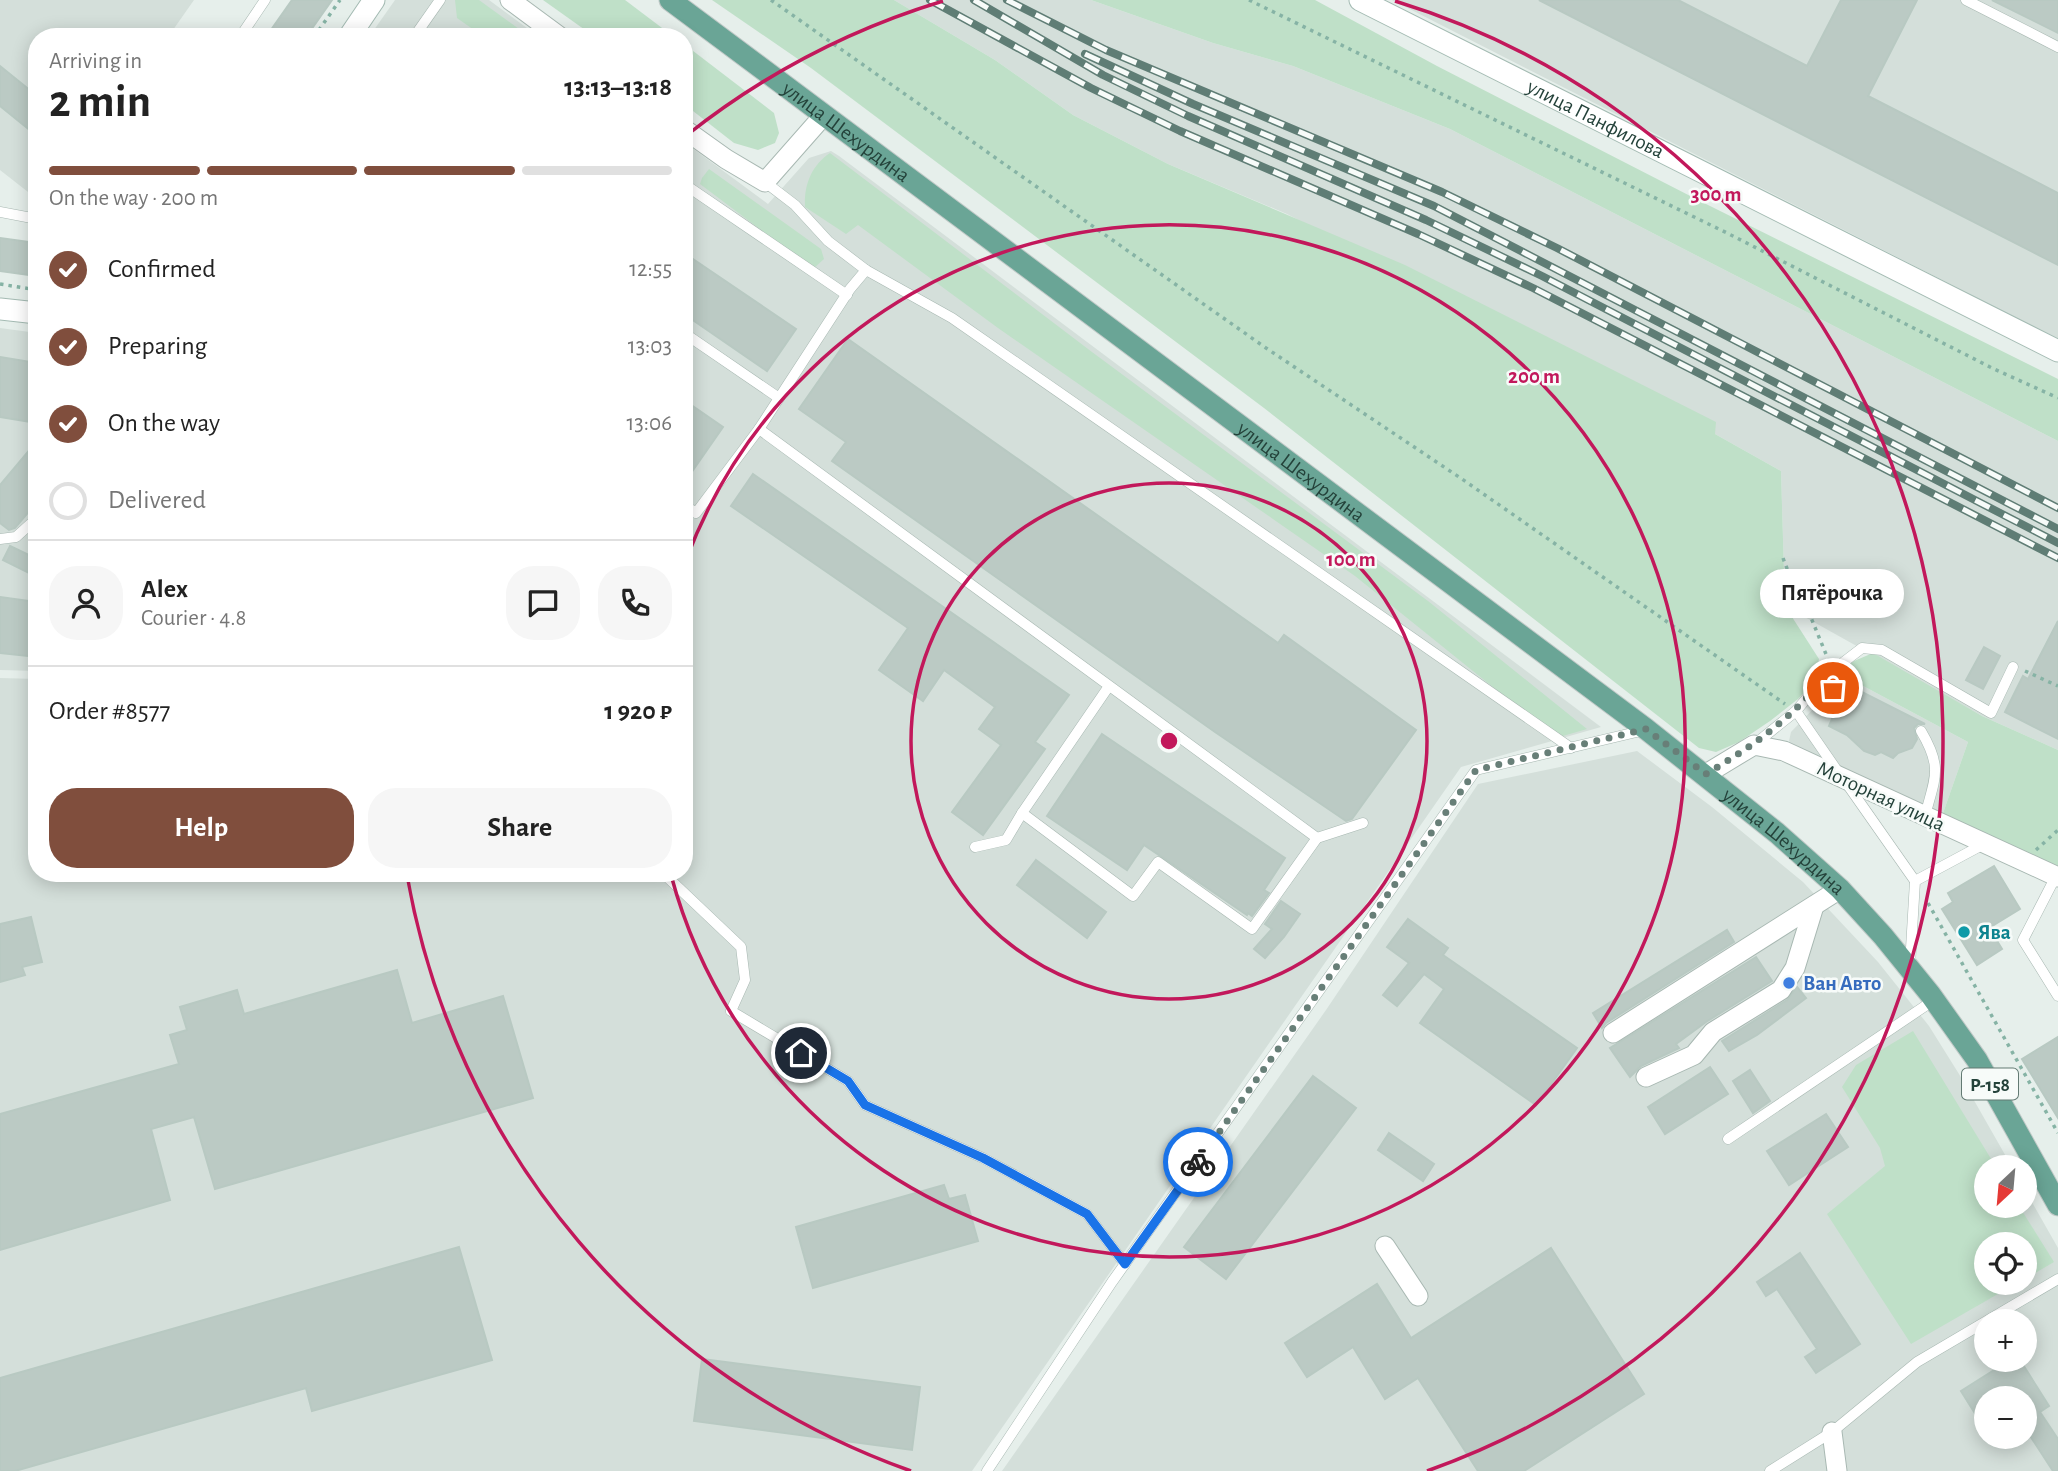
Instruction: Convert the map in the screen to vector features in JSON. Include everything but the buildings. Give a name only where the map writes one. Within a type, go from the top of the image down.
[{"type":"main road","points":[[355,28],[374,0]]},
{"type":"main road","name":"улица Шехурдина","points":[[670,0],[1706,774],[1840,889],[1910,969]]},
{"type":"main road","name":"улица Панфилова","points":[[1360,0],[2058,351]]},
{"type":"main road","points":[[0,309],[28,312]]},
{"type":"main road","name":"Р-158","points":[[1910,969],[1977,1060],[2058,1205]]},
{"type":"street","points":[[510,0],[548,28]]},
{"type":"street","points":[[693,135],[765,182],[824,115]]},
{"type":"street","points":[[1706,774],[1754,745]]},
{"type":"street","name":"Моторная улица","points":[[1754,745],[1784,751],[2057,876]]},
{"type":"street","points":[[1613,1033],[1840,889]]},
{"type":"street","points":[[1646,1077],[1694,1055],[1713,1032],[1781,990],[1795,968],[1814,905]]},
{"type":"street","points":[[1384,1246],[1418,1296]]},
{"type":"street","points":[[1832,1432],[1837,1471]]},
{"type":"lane","points":[[246,28],[265,0]]},
{"type":"lane","points":[[420,28],[440,0]]},
{"type":"lane","points":[[1966,0],[2058,47]]},
{"type":"lane","points":[[765,182],[795,205],[828,242],[866,270],[952,318],[1570,748]]},
{"type":"lane","points":[[693,190],[847,295]]},
{"type":"lane","points":[[0,212],[28,217]]},
{"type":"lane","points":[[693,511],[696,513],[759,429],[866,270]]},
{"type":"lane","points":[[693,339],[779,398]]},
{"type":"lane","points":[[759,429],[1317,838]]},
{"type":"lane","points":[[0,539],[16,537],[28,526]]},
{"type":"lane","points":[[1754,745],[1796,711],[1832,671],[1862,648],[1882,650],[1992,713],[2013,667]]},
{"type":"lane","points":[[1818,685],[1833,688]]},
{"type":"lane","points":[[975,847],[1006,840],[1021,813],[1109,686]]},
{"type":"lane","points":[[1796,711],[1915,881],[1910,969]]},
{"type":"lane","points":[[987,1471],[1125,1264],[1476,770],[1646,729]]},
{"type":"lane","points":[[1921,731],[1933,751],[1936,771],[1925,816]]},
{"type":"lane","points":[[1021,813],[1133,897],[1158,862],[1252,929],[1317,838],[1363,823]]},
{"type":"lane","points":[[1915,881],[1984,844]]},
{"type":"lane","points":[[2057,876],[2024,940],[2058,996]]},
{"type":"lane","points":[[672,882],[741,947],[745,981],[731,1011],[848,1081],[865,1105],[983,1158],[1087,1214],[1125,1264]]},
{"type":"lane","points":[[1728,1139],[1934,1000]]},
{"type":"lane","points":[[1770,1471],[1832,1432],[1917,1362],[2058,1279]]},
{"type":"path","points":[[320,28],[340,0]]},
{"type":"path","points":[[771,0],[1231,325],[1462,479],[1796,711]]},
{"type":"path","points":[[1250,0],[1727,233],[1992,368],[2058,398]]},
{"type":"path","points":[[0,284],[28,289]]},
{"type":"path","points":[[1783,558],[1794,587],[1807,608],[1832,671]]},
{"type":"path","points":[[2013,667],[2058,686]]},
{"type":"path","points":[[2023,862],[2058,830]]},
{"type":"path","points":[[1915,881],[2058,1133]]},
{"type":"shaded area","points":[[0,0],[194,0],[174,28],[28,28],[28,192],[0,170]]},
{"type":"shaded area","points":[[395,0],[489,0],[527,28],[375,28]]},
{"type":"shaded area","points":[[894,0],[1091,0],[1213,43],[1293,66],[1450,129],[2058,441],[2058,750],[1982,716],[1785,606],[1781,471],[1715,434],[1287,214],[1168,164],[1073,115],[995,60]]},
{"type":"shaded area","points":[[1392,0],[2058,0],[2058,340],[1960,289]]},
{"type":"shaded area","points":[[693,149],[768,204],[809,158],[831,151],[1601,727],[1461,767],[972,1471],[0,1471],[0,678],[28,679],[28,882],[693,882]]},
{"type":"shaded area","points":[[0,328],[28,332],[28,671],[0,670]]},
{"type":"shaded area","points":[[1837,672],[1968,742],[1942,816],[1796,751],[1789,741],[1791,732],[1818,704]]},
{"type":"shaded area","points":[[1637,751],[1712,807],[1803,882],[1878,962],[1929,1026],[1959,1074],[2005,1155],[1974,1155],[1974,1218],[2037,1218],[2037,1211],[2058,1248],[2058,1471],[1002,1471],[1326,1010],[1478,784]]},
{"type":"green space","points":[[455,0],[479,0],[518,28],[471,28],[457,18]]},
{"type":"green space","points":[[543,0],[625,0],[662,28],[582,28]]},
{"type":"green space","points":[[712,0],[894,0],[995,60],[1073,115],[1168,164],[1405,265],[1716,422],[1715,434],[1781,471],[1785,606],[1819,659],[1814,682],[1798,699],[1739,742],[1716,752],[1699,748],[1264,408],[811,68]]},
{"type":"green space","points":[[1091,0],[1315,0],[1700,201],[2058,379],[2058,441],[1450,129],[1293,66],[1213,43]]},
{"type":"green space","points":[[693,51],[774,113],[779,133],[775,143],[758,150],[734,143],[693,111]]},
{"type":"green space","points":[[830,153],[1092,352],[1428,601],[1587,729],[1556,738],[1355,576],[998,328],[858,225],[846,234],[805,207],[806,191],[813,170]]},
{"type":"green space","points":[[709,169],[821,249],[824,259],[813,269],[700,184]]},
{"type":"green space","points":[[1873,653],[1982,716],[2058,750],[2058,867],[1942,816],[1968,742],[1837,672]]},
{"type":"green space","points":[[1913,1031],[1989,1155],[1974,1155],[1974,1218],[2026,1218],[2035,1232],[1974,1232],[1974,1295],[1996,1295],[1911,1344],[1827,1214],[1885,1166],[1880,1148],[1842,1087],[1856,1065]]},
{"type":"green space","points":[[2037,1235],[2054,1262],[2037,1272]]},
{"type":"railway","points":[[930,0],[1091,88],[1180,131],[1418,234],[1533,288],[2058,558]]},
{"type":"railway","points":[[974,0],[1103,75],[1188,116],[1426,220],[1542,276],[2058,543]]},
{"type":"railway","points":[[1007,0],[1106,50],[1442,192],[1557,248],[2058,508]]},
{"type":"railway","points":[[1085,54],[1193,104],[1434,206],[2058,529]]},
{"type":"way so far","points":[[1198,1162],[1476,770],[1646,729],[1706,774],[1754,745],[1796,711],[1818,685],[1833,688]]},
{"type":"place","name":"Пятёрочка","points":[[1833,688]]},
{"type":"place","name":"Ява","points":[[1964,932]]},
{"type":"place","name":"Ван Авто","points":[[1789,983]]},
{"type":"route","points":[[801,1053],[848,1081],[865,1105],[983,1158],[1087,1214],[1125,1264],[1198,1162]]}]
